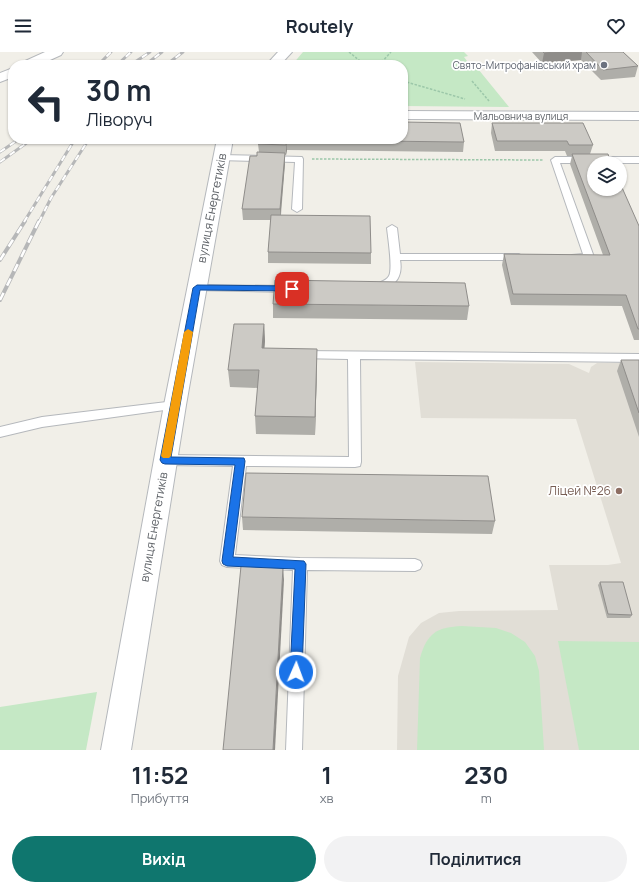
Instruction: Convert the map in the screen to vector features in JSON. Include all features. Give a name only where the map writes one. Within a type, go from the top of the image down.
[{"type":"street","points":[[39,60],[56,52]]},
{"type":"street","points":[[277,60],[284,52]]},
{"type":"street","name":"Мальовнича вулиця","points":[[408,115],[639,116]]},
{"type":"street","name":"вулиця Енергетиків","points":[[116,750],[165,460],[223,148]]},
{"type":"lane","points":[[223,148],[299,159],[297,209]]},
{"type":"lane","points":[[565,257],[589,257],[555,160],[639,160]]},
{"type":"lane","points":[[364,289],[371,290],[385,285],[394,277],[396,267],[392,228]]},
{"type":"lane","points":[[394,257],[526,257]]},
{"type":"lane","points":[[197,288],[300,289]]},
{"type":"lane","points":[[291,354],[639,358]]},
{"type":"lane","points":[[165,460],[355,462],[354,355]]},
{"type":"lane","points":[[0,432],[42,422],[175,405]]},
{"type":"lane","points":[[240,461],[227,561],[300,564],[415,565]]},
{"type":"lane","points":[[294,750],[300,564]]},
{"type":"path","points":[[349,52],[359,60]]},
{"type":"path","points":[[384,60],[391,52]]},
{"type":"path","points":[[472,81],[491,103]]},
{"type":"path","points":[[408,82],[470,101]]},
{"type":"path","points":[[299,159],[555,160]]},
{"type":"shaded area","name":"Ліцей №26","points":[[415,362],[569,364],[589,373],[591,367],[597,363],[639,363],[639,750],[397,750],[398,676],[409,637],[421,623],[439,613],[459,611],[558,610],[549,565],[608,565],[621,563],[576,419],[421,418]]},
{"type":"green space","points":[[303,52],[464,52],[468,56],[464,57],[470,65],[474,64],[509,107],[408,106],[408,60],[296,60]]},
{"type":"green space","points":[[462,626],[496,628],[511,633],[525,642],[535,656],[539,671],[544,750],[417,750],[420,658],[423,649],[434,633],[446,628]]},
{"type":"green space","points":[[558,641],[639,642],[639,750],[579,750]]},
{"type":"green space","points":[[97,692],[86,750],[0,750],[0,707]]},
{"type":"building","points":[[586,52],[623,52],[638,66],[603,70]]},
{"type":"building","points":[[408,122],[460,123],[464,142],[408,141]]},
{"type":"building","points":[[492,123],[583,123],[593,145],[569,145],[567,141],[497,141]]},
{"type":"building","points":[[258,144],[286,144],[286,145]]},
{"type":"building","points":[[257,152],[285,153],[280,209],[242,209],[250,156],[257,156]]},
{"type":"building","points":[[572,154],[608,154],[609,156],[587,156],[587,194]]},
{"type":"building","points":[[588,196],[626,196],[639,226],[639,329],[626,295],[513,294],[504,254],[610,255]]},
{"type":"building","points":[[271,215],[370,216],[371,253],[268,252]]},
{"type":"building","points":[[275,280],[465,283],[469,306],[273,304]]},
{"type":"building","points":[[234,324],[264,324],[262,348],[317,349],[315,417],[255,416],[259,370],[228,370]]},
{"type":"building","points":[[621,360],[639,360],[639,413]]},
{"type":"building","points":[[246,473],[488,476],[495,521],[242,517]]},
{"type":"building","points":[[241,566],[283,567],[273,750],[223,750]]},
{"type":"building","points":[[600,582],[623,582],[632,615],[608,614]]},
{"type":"railway","points":[[103,60],[111,52]]},
{"type":"railway","points":[[122,60],[131,52]]},
{"type":"railway","points":[[138,60],[150,52]]},
{"type":"railway","points":[[152,60],[162,52]]},
{"type":"railway","points":[[173,60],[183,52]]},
{"type":"railway","points":[[0,152],[12,144]]},
{"type":"railway","points":[[0,162],[25,144]]},
{"type":"railway","points":[[24,222],[72,144]]},
{"type":"railway","points":[[39,222],[51,198],[86,144]]},
{"type":"railway","points":[[0,260],[25,221]]},
{"type":"railway","points":[[0,300],[39,221]]},
{"type":"slow traffic","points":[[166,456],[188,332]]},
{"type":"place","name":"Свято-Митрофанівський храм","points":[[604,65]]},
{"type":"place","name":"Ліцей №26","points":[[619,491]]},
{"type":"route","points":[[292,289],[197,288],[165,460],[240,461],[227,561],[300,564],[296,672]]}]
